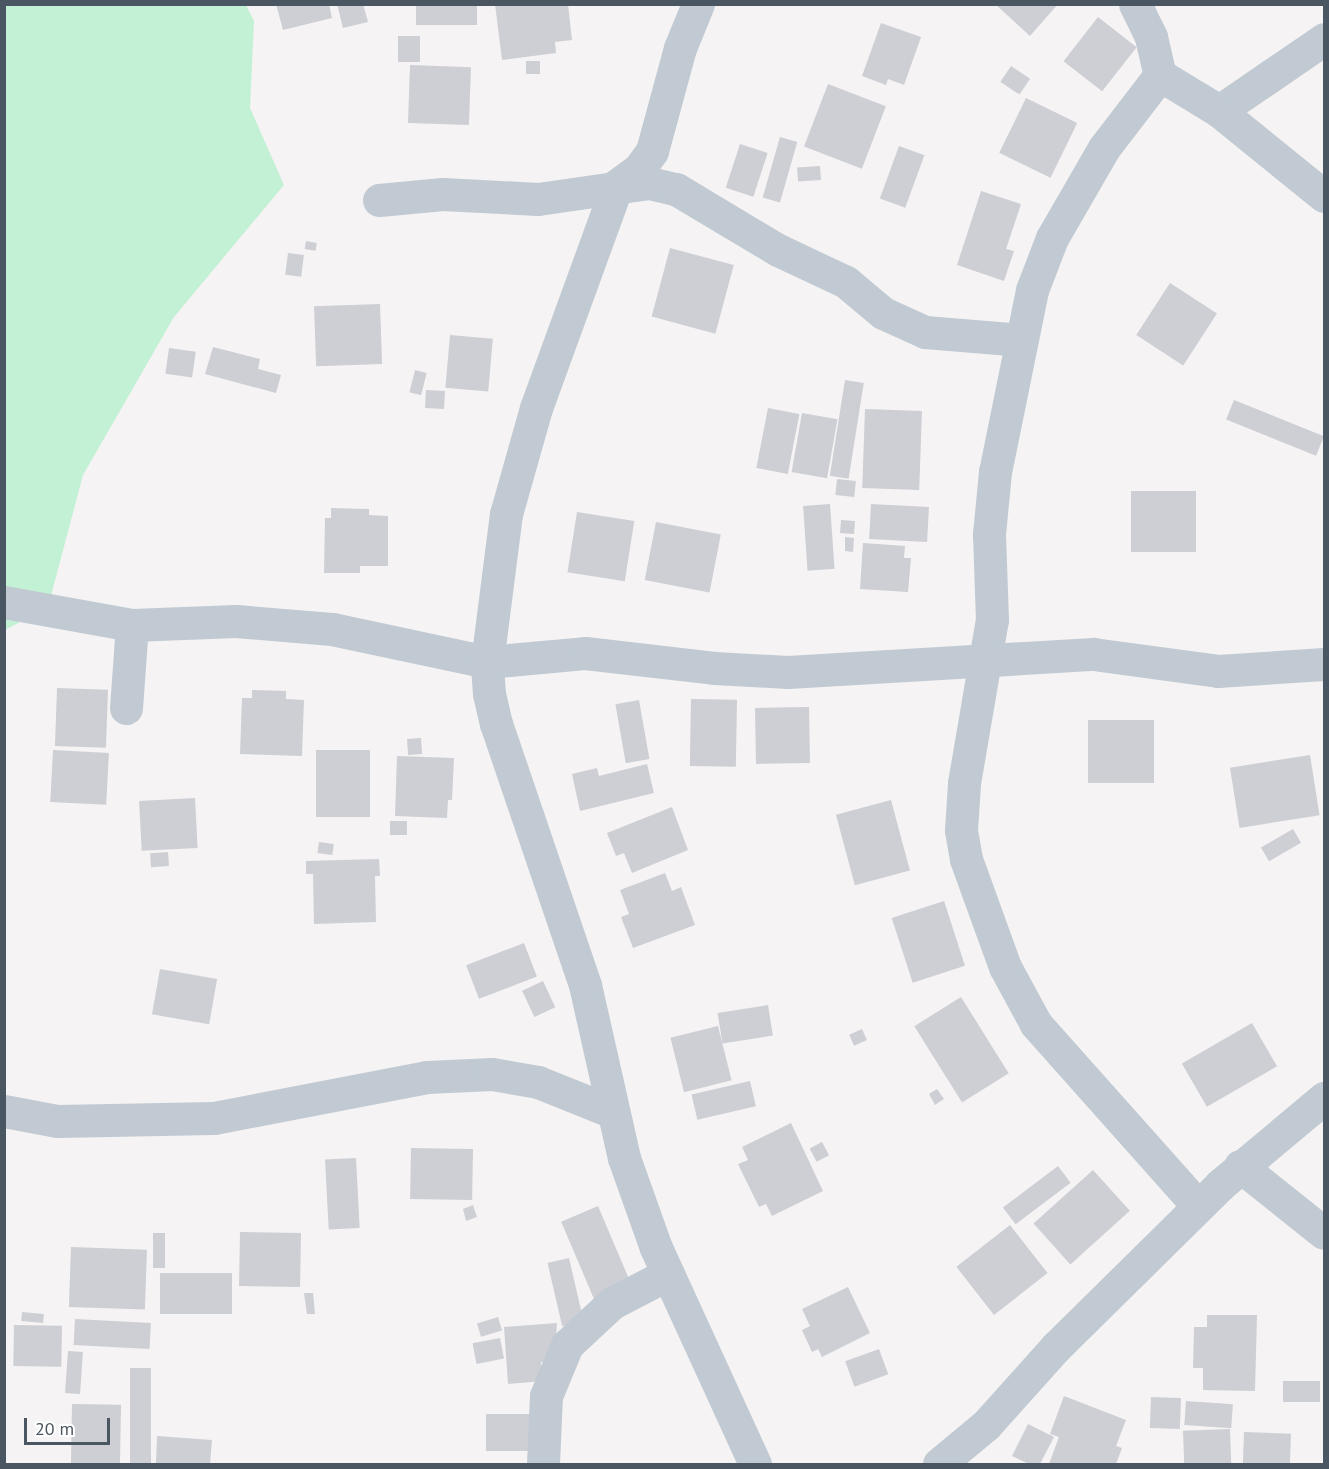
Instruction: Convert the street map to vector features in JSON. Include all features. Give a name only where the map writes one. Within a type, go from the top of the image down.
[{"type":"street","points":[[698,4],[680,48],[652,152],[639,169],[617,185],[559,339],[509,504],[487,662],[489,694],[496,724],[585,985],[624,1158],[668,1274],[755,1464]]},
{"type":"street","points":[[1135,4],[1151,37],[1160,75],[1219,111],[1324,196]]},
{"type":"street","points":[[1219,111],[1324,39]]},
{"type":"street","points":[[1160,75],[1104,148],[1052,238],[1032,290],[995,472],[989,534],[992,620],[983,661],[964,783],[961,830],[981,907],[1005,966],[1036,1024],[1198,1206]]},
{"type":"street","points":[[379,200],[443,194],[538,199],[617,185],[649,183],[676,189],[778,250],[846,282],[883,314],[925,332],[1022,340]]},
{"type":"street","points":[[4,602],[132,625],[236,621],[332,628],[487,662],[585,653],[714,668],[788,672],[1093,654],[1218,671],[1324,664]]},
{"type":"street","points":[[126,708],[132,625]]},
{"type":"street","points":[[4,1112],[57,1121],[214,1118],[427,1077],[492,1074],[538,1082],[614,1112]]},
{"type":"street","points":[[939,1464],[986,1425],[1064,1338],[1240,1166],[1324,1098]]},
{"type":"street","points":[[1240,1166],[1324,1233]]},
{"type":"street","points":[[543,1464],[546,1396],[567,1346],[612,1303],[668,1274]]},
{"type":"green space","points":[[5,5],[246,5],[254,21],[250,108],[284,185],[174,317],[83,475],[48,607],[5,630]]},
{"type":"building","points":[[276,4],[329,4],[332,18],[283,30]]},
{"type":"building","points":[[337,4],[363,4],[368,22],[343,28]]},
{"type":"building","points":[[416,4],[477,4],[477,25],[416,25]]},
{"type":"building","points":[[495,4],[568,4],[572,40],[555,42],[556,53],[502,60]]},
{"type":"building","points":[[995,4],[1058,4],[1030,36]]},
{"type":"building","points":[[1098,17],[1137,47],[1102,91],[1064,61]]},
{"type":"building","points":[[881,23],[921,37],[904,85],[888,79],[886,85],[862,76]]},
{"type":"building","points":[[398,36],[420,36],[420,62],[398,62]]},
{"type":"building","points":[[526,61],[540,61],[540,74],[526,74]]},
{"type":"building","points":[[410,65],[471,67],[469,125],[408,123]]},
{"type":"building","points":[[1011,66],[1030,79],[1019,95],[1000,82]]},
{"type":"building","points":[[828,84],[886,106],[862,169],[804,147]]},
{"type":"building","points":[[1026,98],[1077,123],[1050,178],[999,153]]},
{"type":"building","points":[[780,137],[797,142],[780,203],[763,198]]},
{"type":"building","points":[[740,144],[768,153],[753,197],[726,188]]},
{"type":"building","points":[[899,146],[924,155],[905,208],[880,199]]},
{"type":"building","points":[[820,166],[821,180],[798,182],[797,168]]},
{"type":"building","points":[[981,191],[1021,204],[1006,249],[1014,251],[1004,281],[957,265]]},
{"type":"building","points":[[306,241],[317,243],[315,251],[305,249]]},
{"type":"building","points":[[670,248],[734,265],[715,334],[652,317]]},
{"type":"building","points":[[288,253],[304,255],[301,277],[285,275]]},
{"type":"building","points":[[1170,283],[1217,313],[1183,365],[1136,335]]},
{"type":"building","points":[[380,304],[382,364],[316,366],[314,306]]},
{"type":"building","points":[[450,335],[493,339],[488,392],[445,388]]},
{"type":"building","points":[[213,347],[260,359],[258,369],[281,375],[276,393],[205,374]]},
{"type":"building","points":[[169,348],[196,352],[192,378],[165,374]]},
{"type":"building","points":[[415,370],[427,373],[421,395],[409,392]]},
{"type":"building","points":[[845,380],[864,383],[849,479],[830,476]]},
{"type":"building","points":[[426,390],[445,391],[444,409],[425,408]]},
{"type":"building","points":[[1234,400],[1324,436],[1316,456],[1226,419]]},
{"type":"building","points":[[768,408],[799,414],[788,474],[756,468]]},
{"type":"building","points":[[865,409],[922,411],[919,490],[862,488]]},
{"type":"building","points":[[802,413],[837,419],[827,478],[792,472]]},
{"type":"building","points":[[837,479],[856,481],[854,497],[835,495]]},
{"type":"building","points":[[1131,491],[1196,491],[1196,552],[1131,552]]},
{"type":"building","points":[[830,504],[835,569],[808,571],[803,506]]},
{"type":"building","points":[[871,504],[929,507],[927,542],[869,539]]},
{"type":"building","points":[[331,508],[369,509],[369,515],[388,516],[388,566],[360,566],[360,573],[324,573],[325,518],[331,518]]},
{"type":"building","points":[[577,512],[634,521],[625,581],[567,572]]},
{"type":"building","points":[[841,520],[855,521],[854,534],[840,533]]},
{"type":"building","points":[[656,522],[721,535],[710,593],[645,580]]},
{"type":"building","points":[[845,537],[854,538],[853,552],[845,551]]},
{"type":"building","points":[[863,543],[905,546],[904,558],[911,558],[908,592],[860,589]]},
{"type":"building","points":[[57,688],[108,690],[106,748],[55,746]]},
{"type":"building","points":[[252,690],[286,691],[286,699],[304,700],[302,756],[240,754],[242,698],[252,698]]},
{"type":"building","points":[[691,699],[737,700],[736,767],[690,766]]},
{"type":"building","points":[[639,700],[649,759],[626,763],[615,704]]},
{"type":"building","points":[[809,707],[810,763],[756,764],[755,708]]},
{"type":"building","points":[[1088,720],[1154,720],[1154,783],[1088,783]]},
{"type":"building","points":[[421,738],[422,754],[408,755],[407,739]]},
{"type":"building","points":[[53,750],[109,753],[106,805],[50,802]]},
{"type":"building","points":[[316,750],[370,750],[370,817],[316,817]]},
{"type":"building","points":[[1310,755],[1320,815],[1240,828],[1230,768]]},
{"type":"building","points":[[397,756],[454,758],[452,800],[448,800],[447,818],[395,816]]},
{"type":"building","points":[[647,764],[654,793],[580,811],[572,774],[597,768],[599,776]]},
{"type":"building","points":[[195,798],[198,848],[142,851],[139,801]]},
{"type":"building","points":[[891,800],[910,871],[855,885],[836,815]]},
{"type":"building","points":[[672,807],[688,850],[632,873],[624,853],[616,856],[607,833]]},
{"type":"building","points":[[390,821],[407,821],[407,835],[390,835]]},
{"type":"building","points":[[1293,829],[1301,843],[1269,861],[1261,848]]},
{"type":"building","points":[[319,842],[334,844],[332,855],[317,853]]},
{"type":"building","points":[[168,852],[169,866],[151,867],[150,853]]},
{"type":"building","points":[[379,859],[380,876],[375,876],[376,922],[314,924],[313,874],[306,874],[306,861]]},
{"type":"building","points":[[665,873],[672,891],[681,887],[695,925],[633,948],[621,917],[629,914],[620,890]]},
{"type":"building","points":[[944,901],[965,966],[913,983],[892,918]]},
{"type":"building","points":[[524,943],[537,977],[479,999],[466,965]]},
{"type":"building","points":[[160,969],[217,979],[209,1024],[152,1014]]},
{"type":"building","points":[[543,981],[555,1007],[534,1017],[522,991]]},
{"type":"building","points":[[961,997],[1009,1073],[962,1102],[914,1026]]},
{"type":"building","points":[[768,1005],[773,1036],[722,1044],[718,1013]]},
{"type":"building","points":[[1252,1023],[1277,1066],[1207,1107],[1182,1064]]},
{"type":"building","points":[[718,1026],[732,1080],[684,1092],[670,1038]]},
{"type":"building","points":[[862,1029],[867,1040],[854,1046],[849,1035]]},
{"type":"building","points":[[750,1081],[756,1106],[697,1120],[692,1094]]},
{"type":"building","points":[[937,1089],[944,1099],[935,1105],[929,1094]]},
{"type":"building","points":[[791,1123],[823,1191],[772,1216],[766,1204],[759,1207],[738,1164],[748,1160],[742,1147]]},
{"type":"building","points":[[822,1142],[829,1155],[817,1162],[810,1149]]},
{"type":"building","points":[[411,1148],[473,1149],[472,1200],[410,1199]]},
{"type":"building","points":[[356,1158],[360,1228],[329,1230],[325,1160]]},
{"type":"building","points":[[1058,1166],[1071,1183],[1016,1224],[1003,1208]]},
{"type":"building","points":[[1093,1170],[1130,1211],[1070,1264],[1034,1224]]},
{"type":"building","points":[[473,1205],[477,1217],[466,1221],[463,1209]]},
{"type":"building","points":[[598,1206],[632,1287],[596,1303],[561,1222]]},
{"type":"building","points":[[1010,1225],[1048,1273],[994,1315],[956,1267]]},
{"type":"building","points":[[240,1232],[301,1233],[300,1287],[239,1286]]},
{"type":"building","points":[[153,1233],[165,1233],[165,1268],[153,1268]]},
{"type":"building","points":[[71,1247],[147,1250],[145,1310],[69,1307]]},
{"type":"building","points":[[569,1258],[584,1321],[562,1326],[548,1263]]},
{"type":"building","points":[[160,1273],[232,1273],[232,1314],[160,1314]]},
{"type":"building","points":[[848,1287],[870,1333],[822,1357],[818,1349],[812,1352],[802,1330],[810,1326],[802,1309]]},
{"type":"building","points":[[304,1293],[313,1293],[315,1314],[307,1314]]},
{"type":"building","points":[[22,1312],[44,1314],[43,1323],[21,1321]]},
{"type":"building","points":[[1207,1315],[1257,1315],[1255,1391],[1203,1390],[1203,1368],[1193,1368],[1194,1327],[1207,1327]]},
{"type":"building","points":[[498,1317],[502,1330],[481,1337],[477,1323]]},
{"type":"building","points":[[75,1319],[151,1323],[150,1349],[74,1345]]},
{"type":"building","points":[[557,1323],[554,1361],[541,1362],[543,1381],[508,1384],[504,1327]]},
{"type":"building","points":[[14,1325],[62,1326],[61,1367],[13,1366]]},
{"type":"building","points":[[500,1338],[504,1359],[477,1364],[473,1343]]},
{"type":"building","points":[[879,1349],[888,1374],[854,1387],[845,1361]]},
{"type":"building","points":[[68,1351],[83,1352],[80,1394],[65,1393]]},
{"type":"building","points":[[130,1368],[151,1368],[151,1464],[130,1464]]},
{"type":"building","points":[[1283,1381],[1320,1381],[1320,1402],[1283,1402]]},
{"type":"building","points":[[1064,1396],[1126,1420],[1116,1446],[1122,1448],[1116,1464],[1049,1464],[1059,1437],[1050,1434]]},
{"type":"building","points":[[1151,1397],[1181,1398],[1180,1429],[1150,1428]]},
{"type":"building","points":[[1186,1401],[1233,1404],[1231,1428],[1184,1425]]},
{"type":"building","points":[[72,1404],[121,1405],[120,1464],[71,1464]]},
{"type":"building","points":[[486,1414],[534,1414],[534,1451],[486,1451]]},
{"type":"building","points":[[1028,1424],[1054,1437],[1040,1464],[1029,1464],[1012,1456]]},
{"type":"building","points":[[1230,1429],[1231,1464],[1184,1464],[1183,1431]]},
{"type":"building","points":[[1244,1432],[1291,1434],[1290,1464],[1243,1464]]},
{"type":"building","points":[[157,1436],[212,1440],[210,1464],[156,1464]]}]
